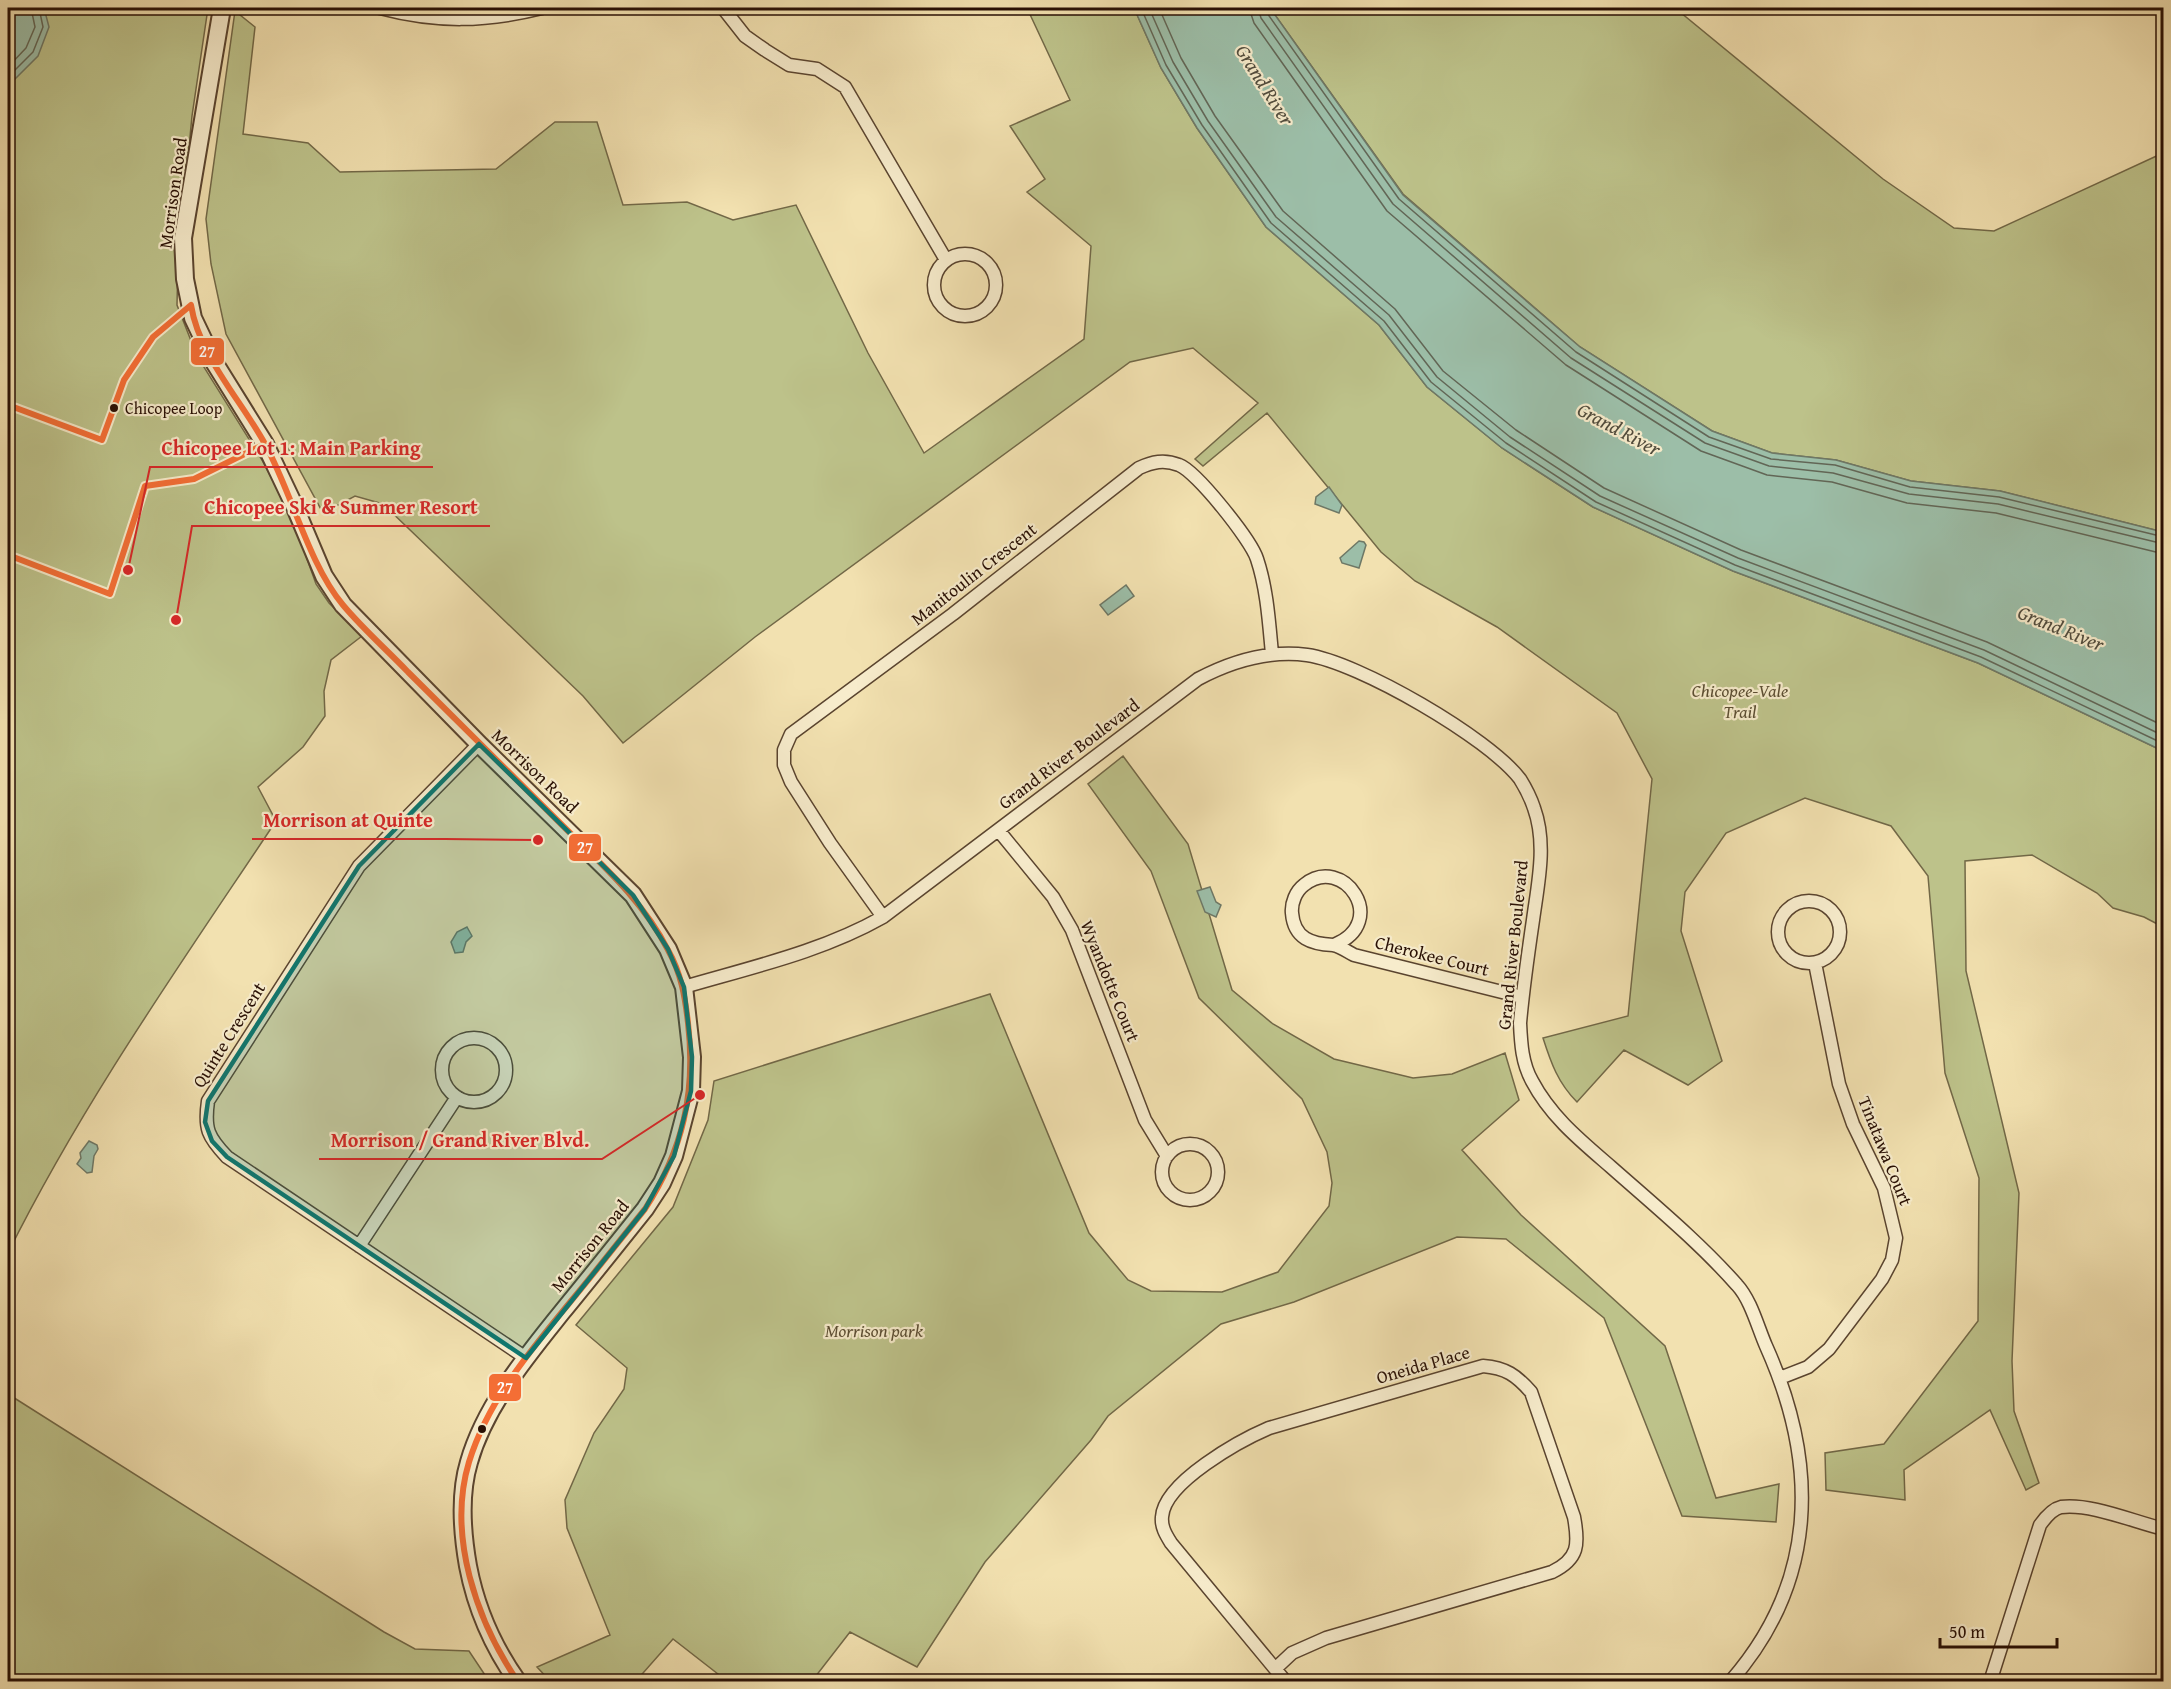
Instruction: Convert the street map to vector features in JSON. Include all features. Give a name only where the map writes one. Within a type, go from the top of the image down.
[{"type":"street","name":"Morrison Road","points":[[222,8],[183,238],[185,279],[194,318],[214,362],[265,444],[324,576],[342,605],[478,744],[633,895],[668,949],[684,987],[692,1057],[691,1091],[674,1156],[662,1183],[645,1209],[526,1358],[478,1434],[468,1463],[463,1491],[465,1545],[472,1585],[494,1642],[518,1682]]},
{"type":"street","points":[[380,8],[459,21],[502,18],[542,8]]},
{"type":"street","points":[[723,8],[744,36],[765,50],[789,65],[817,69],[844,87],[946,260]]},
{"type":"street","points":[[971,254],[987,265],[996,282],[994,295],[987,306],[966,316],[946,310],[934,292],[934,280],[938,269],[946,260],[958,255],[971,254]]},
{"type":"street","name":"Manitoulin Crescent","points":[[884,917],[830,843],[791,782],[784,765],[784,750],[791,734],[953,614],[1139,468],[1152,463],[1167,462],[1191,472],[1246,538],[1256,556],[1263,577],[1272,654]]},
{"type":"street","name":"Grand River Boulevard","points":[[684,987],[822,947],[850,936],[884,917],[1198,679],[1228,663],[1272,654],[1307,655],[1342,664],[1418,703],[1476,739],[1520,779],[1534,808],[1542,853],[1522,997],[1521,1048],[1531,1080],[1561,1123],[1706,1252],[1740,1287],[1789,1402],[1801,1466],[1801,1524],[1790,1579],[1776,1613],[1750,1659],[1730,1682]]},
{"type":"street","name":"Quinte Crescent","points":[[478,744],[359,866],[208,1101],[205,1122],[212,1141],[227,1157],[526,1358]]},
{"type":"street","name":"Wyandotte Court","points":[[999,831],[1053,897],[1071,930],[1145,1120],[1167,1156]]},
{"type":"street","name":"Cherokee Court","points":[[1334,945],[1345,941],[1354,932],[1360,918],[1360,906],[1349,885],[1333,878],[1321,877],[1305,884],[1297,893],[1291,908],[1292,920],[1297,931],[1305,940],[1316,945],[1334,945],[1354,955],[1522,997]]},
{"type":"street","points":[[1808,901],[1818,902],[1832,911],[1840,928],[1836,949],[1825,959],[1815,963],[1798,961],[1789,955],[1779,940],[1781,919],[1788,910],[1808,901]]},
{"type":"street","name":"Tinatawa Court","points":[[1780,1378],[1808,1367],[1829,1349],[1882,1279],[1892,1260],[1896,1238],[1884,1188],[1853,1124],[1839,1084],[1815,963]]},
{"type":"street","points":[[473,1038],[490,1043],[499,1050],[506,1070],[498,1091],[478,1102],[457,1097],[444,1083],[442,1071],[444,1058],[450,1049],[466,1039],[473,1038]]},
{"type":"street","points":[[359,1246],[457,1097]]},
{"type":"street","points":[[1185,1144],[1203,1148],[1214,1158],[1217,1167],[1213,1188],[1202,1197],[1192,1200],[1183,1199],[1171,1192],[1162,1174],[1167,1156],[1185,1144]]},
{"type":"street","name":"Oneida Place","points":[[1276,1668],[1292,1653],[1326,1638],[1552,1572],[1567,1565],[1575,1551],[1578,1535],[1574,1517],[1531,1392],[1518,1377],[1503,1368],[1483,1366],[1269,1428],[1241,1440],[1176,1490],[1165,1506],[1162,1517],[1164,1531],[1171,1543],[1286,1682]]},
{"type":"street","points":[[1990,1682],[2040,1525],[2048,1514],[2060,1507],[2088,1509],[2163,1529]]},
{"type":"highlighted area","points":[[479,744],[633,895],[668,949],[684,987],[692,1057],[691,1091],[674,1156],[645,1209],[526,1358],[227,1157],[212,1141],[205,1122],[208,1101],[359,866]]},
{"type":"green space","points":[[8,8],[208,8],[192,116],[178,260],[177,305],[197,356],[262,460],[292,517],[316,584],[329,603],[362,636],[331,660],[324,691],[325,716],[303,747],[258,787],[276,821],[101,1087],[37,1197],[8,1253]]},
{"type":"green space","name":"Chicopee-Vale Trail","points":[[1027,8],[1134,8],[1161,68],[1197,128],[1266,227],[1379,325],[1427,387],[1502,448],[1593,507],[1733,571],[1978,663],[2163,751],[2163,927],[2144,917],[2113,908],[2097,893],[2032,855],[1965,861],[1966,971],[2019,1193],[2012,1361],[2014,1411],[2039,1483],[2026,1490],[1990,1410],[1904,1470],[1905,1500],[1826,1490],[1825,1453],[1884,1444],[1978,1321],[1979,1178],[1945,1073],[1928,876],[1891,826],[1805,798],[1726,833],[1685,892],[1681,931],[1722,1061],[1688,1085],[1624,1050],[1577,1102],[1565,1088],[1556,1072],[1543,1038],[1628,1016],[1652,779],[1617,713],[1497,627],[1415,581],[1381,552],[1267,413],[1203,466],[1195,459],[1258,403],[1193,348],[1130,362],[755,637],[623,743],[583,696],[383,504],[355,496],[323,513],[226,334],[211,264],[206,219],[235,11],[255,27],[243,134],[308,143],[340,172],[496,169],[555,122],[597,122],[623,205],[687,202],[733,220],[796,205],[868,353],[924,453],[1084,339],[1091,246],[1027,192],[1045,179],[1010,126],[1070,100]]},
{"type":"green space","points":[[1270,8],[1675,8],[1883,179],[1954,228],[1994,231],[2163,153],[2163,532],[2000,491],[1911,481],[1836,460],[1772,453],[1712,431],[1580,347],[1403,194]]},
{"type":"green space","name":"Morrison park","points":[[1123,756],[1188,844],[1232,990],[1273,1024],[1334,1059],[1413,1078],[1452,1074],[1505,1053],[1519,1100],[1462,1150],[1521,1215],[1665,1346],[1716,1498],[1779,1484],[1776,1522],[1682,1516],[1604,1318],[1506,1239],[1457,1237],[1294,1302],[1221,1324],[1108,1416],[1091,1440],[985,1562],[917,1667],[850,1632],[812,1681],[727,1681],[673,1639],[636,1681],[550,1681],[537,1667],[610,1635],[567,1528],[565,1500],[594,1433],[624,1389],[627,1368],[576,1325],[673,1207],[708,1120],[714,1081],[990,994],[1089,1233],[1128,1280],[1151,1291],[1222,1292],[1278,1272],[1329,1206],[1332,1183],[1327,1152],[1302,1099],[1199,998],[1151,871],[1088,784]]},
{"type":"green space","points":[[8,1394],[384,1632],[415,1649],[469,1651],[489,1681],[8,1681]]},
{"type":"water","points":[[8,8],[44,8],[49,27],[38,56],[8,86]]},
{"type":"water","name":"Grand River","points":[[1134,8],[1270,8],[1403,195],[1580,347],[1712,431],[1772,453],[1836,460],[1911,481],[2000,491],[2163,532],[2163,751],[1978,663],[1733,571],[1593,507],[1502,448],[1427,387],[1379,325],[1266,227],[1197,128],[1161,68]]},
{"type":"water","points":[[1329,487],[1342,505],[1339,513],[1315,504],[1316,497]]},
{"type":"water","points":[[1359,541],[1366,545],[1359,568],[1342,563],[1340,558]]},
{"type":"water","points":[[1126,585],[1134,596],[1108,615],[1100,605]]},
{"type":"water","points":[[1210,887],[1216,902],[1221,905],[1216,917],[1205,912],[1197,891]]},
{"type":"water","points":[[467,927],[472,936],[466,942],[463,952],[455,953],[451,942],[457,932]]},
{"type":"water","points":[[89,1141],[97,1145],[98,1149],[94,1156],[92,1172],[87,1173],[77,1164],[81,1158],[80,1153]]},
{"type":"transit line","name":"27","points":[[8,405],[102,440],[124,380],[153,337],[191,305],[195,324],[212,360],[265,444],[310,549],[343,605],[619,882],[646,914],[676,967],[687,1013],[690,1073],[684,1120],[669,1165],[645,1209],[512,1377],[487,1418],[469,1462],[463,1490],[461,1518],[470,1576],[478,1604],[490,1632],[518,1682]]},
{"type":"transit line","name":"27","points":[[8,555],[110,594],[145,486],[194,479],[265,444]]},
{"type":"place","name":"Chicopee Loop","points":[[114,408]]},
{"type":"place","name":"Chicopee Lot 1: Main Parking","points":[[128,570]]},
{"type":"place","name":"Chicopee Ski & Summer Resort","points":[[176,620]]},
{"type":"place","name":"Morrison at Quinte","points":[[538,840]]},
{"type":"place","name":"Morrison / Grand River Blvd.","points":[[700,1095]]}]
